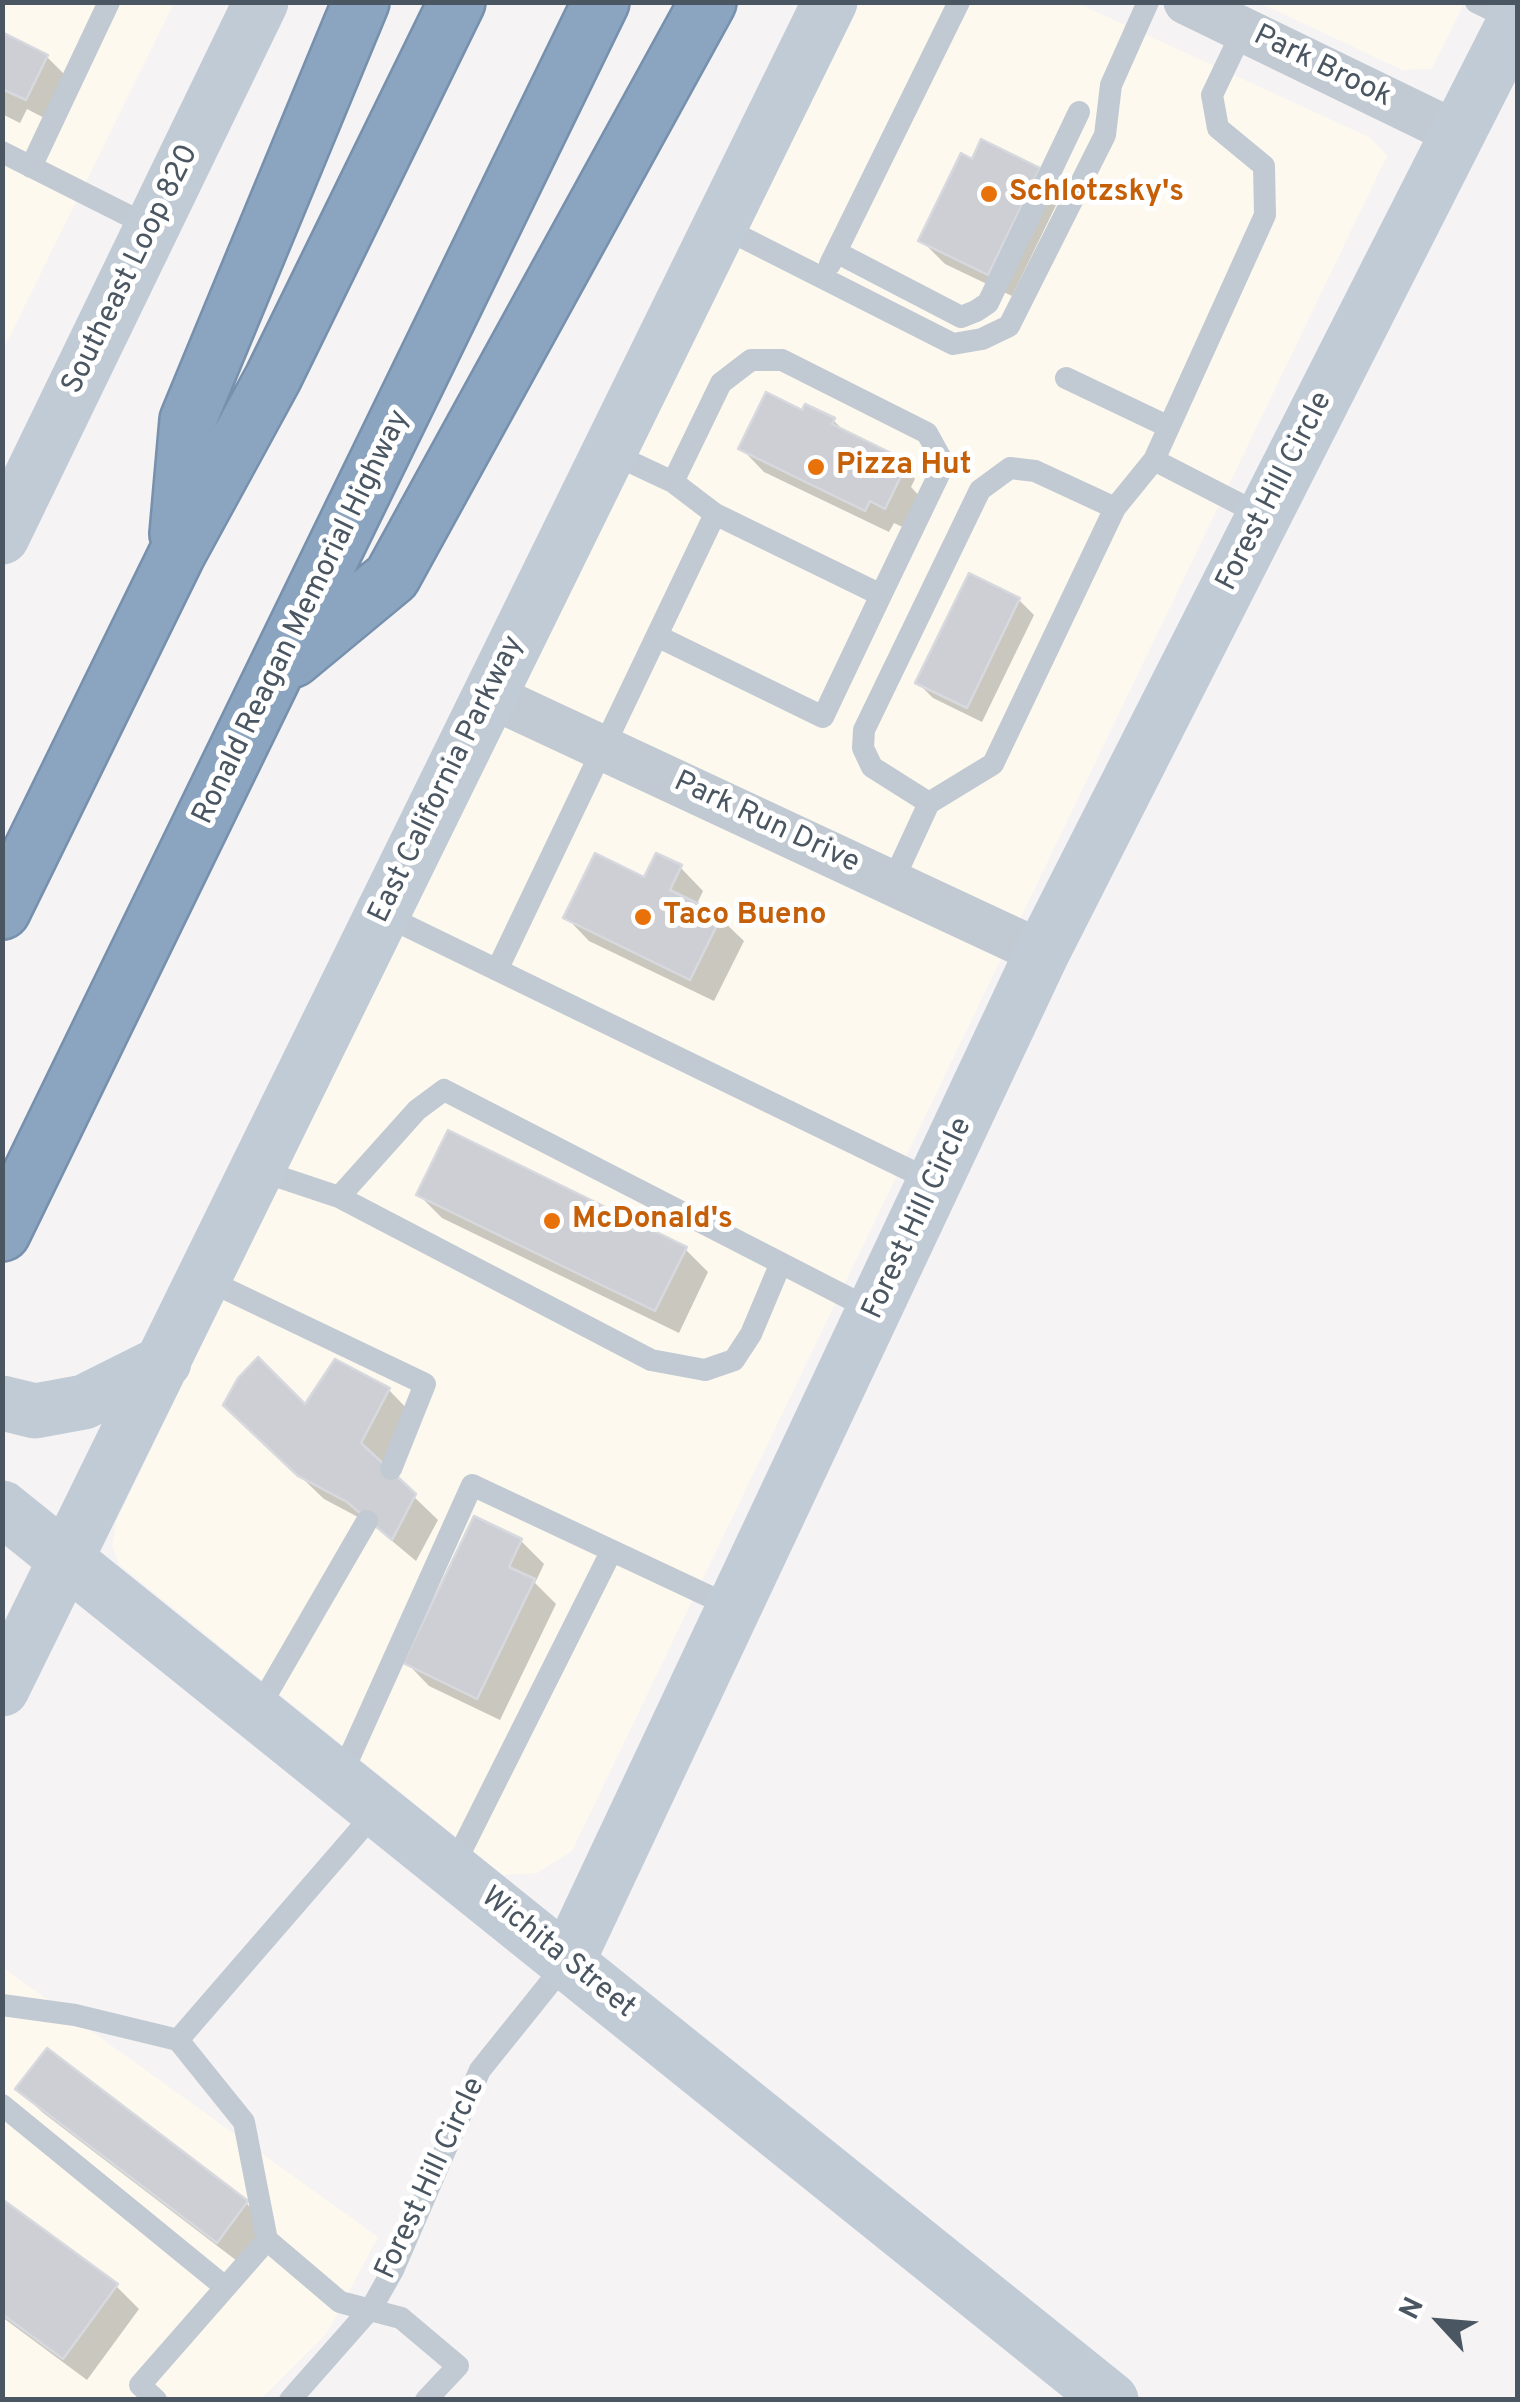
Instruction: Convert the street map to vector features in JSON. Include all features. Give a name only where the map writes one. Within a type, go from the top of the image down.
[{"type":"highway","points":[[176,554],[188,420],[361,2]]},
{"type":"highway","points":[[2,911],[176,554],[273,378],[457,2]]},
{"type":"highway","name":"Ronald Reagan Memorial Highway","points":[[2,1233],[279,671],[601,2]]},
{"type":"highway","points":[[279,671],[392,577],[708,2]]},
{"type":"main road","name":"Southeast Loop 820","points":[[2,537],[261,2]]},
{"type":"main road","name":"East California Parkway","points":[[68,1558],[830,2]]},
{"type":"main road","name":"Forest Hill Circle","points":[[567,1962],[1042,953],[1458,134],[1503,13]]},
{"type":"main road","points":[[2,1403],[35,1411],[84,1402],[164,1362]]},
{"type":"main road","name":"Wichita Street","points":[[2,1508],[1111,2400]]},
{"type":"main road","points":[[2,1689],[68,1558]]},
{"type":"street","name":"Park Brook","points":[[1186,2],[1458,134]]},
{"type":"street","name":"Park Run Drive","points":[[489,696],[1042,953]]},
{"type":"lane","points":[[108,2],[12,162],[153,228]]},
{"type":"lane","points":[[823,278],[959,2]]},
{"type":"lane","points":[[720,226],[954,344],[982,339],[1010,326],[1105,136],[1111,85],[1148,2]]},
{"type":"lane","points":[[892,883],[929,804],[993,764],[1115,508],[1154,460],[1265,215],[1264,166],[1218,128],[1212,96],[1244,30]]},
{"type":"lane","points":[[836,252],[961,317],[976,311],[988,303],[1078,112]]},
{"type":"lane","points":[[658,636],[823,717],[944,464],[927,433],[782,360],[751,360],[721,383],[674,482]]},
{"type":"lane","points":[[1066,378],[1169,426]]},
{"type":"lane","points":[[610,452],[674,482],[715,514],[881,595]]},
{"type":"lane","points":[[1154,460],[1263,516]]},
{"type":"lane","points":[[929,804],[872,767],[863,748],[864,730],[980,490],[1010,468],[1035,471],[1115,508]]},
{"type":"lane","points":[[497,970],[715,514]]},
{"type":"lane","points":[[382,914],[936,1183]]},
{"type":"lane","points":[[339,1197],[367,1162],[444,1090],[876,1312]]},
{"type":"lane","points":[[258,1170],[339,1197],[651,1360],[706,1370],[734,1360],[751,1334],[780,1265]]},
{"type":"lane","points":[[205,1278],[425,1384],[390,1470]]},
{"type":"lane","points":[[178,2040],[358,1793],[472,1485],[735,1609]]},
{"type":"lane","points":[[256,1711],[367,1521]]},
{"type":"lane","points":[[452,1870],[611,1552]]},
{"type":"lane","name":"Forest Hill Circle","points":[[290,2400],[372,2306],[393,2270],[480,2070],[567,1962]]},
{"type":"lane","points":[[2,2005],[75,2016],[178,2040],[244,2122],[267,2240],[340,2302],[372,2306],[401,2318],[458,2366],[426,2400]]},
{"type":"lane","points":[[2,2105],[225,2287]]},
{"type":"lane","points":[[156,2400],[140,2385],[267,2240]]},
{"type":"shaded area","points":[[3,3],[174,3],[3,350]]},
{"type":"shaded area","points":[[850,3],[1077,3],[1371,138],[1387,156],[572,1851],[537,1873],[503,1875],[120,1565],[112,1546],[116,1522]]},
{"type":"shaded area","points":[[1260,3],[1464,3],[1432,69],[1402,70]]},
{"type":"shaded area","points":[[2,1967],[378,2237],[327,2333],[261,2399],[3,2399]]},
{"type":"building","points":[[2,32],[48,55],[26,100],[2,89]]},
{"type":"building","points":[[981,139],[1040,168],[988,275],[918,241],[961,153],[972,159]]},
{"type":"building","points":[[766,392],[802,410],[805,404],[835,418],[832,424],[893,454],[887,467],[902,474],[885,509],[870,501],[865,511],[738,449]]},
{"type":"building","points":[[969,573],[1020,598],[967,708],[915,683]]},
{"type":"building","name":"Taco Bueno","points":[[595,853],[644,877],[656,853],[682,865],[670,890],[722,915],[690,980],[563,918]]},
{"type":"building","name":"McDonald's","points":[[448,1130],[687,1247],[655,1311],[416,1195]]},
{"type":"building","points":[[258,1357],[305,1404],[335,1359],[390,1388],[361,1443],[416,1494],[392,1540],[347,1502],[298,1476],[223,1405],[238,1378]]},
{"type":"building","points":[[474,1516],[522,1539],[509,1567],[535,1579],[477,1699],[403,1663]]},
{"type":"building","points":[[47,2048],[248,2201],[217,2243],[15,2089]]},
{"type":"building","points":[[2,2199],[118,2284],[63,2359],[2,2314]]},
{"type":"place","name":"Schlotzsky's","points":[[989,194]]},
{"type":"place","name":"Pizza Hut","points":[[816,467]]},
{"type":"place","name":"Taco Bueno","points":[[643,917]]},
{"type":"place","name":"McDonald's","points":[[552,1221]]}]
